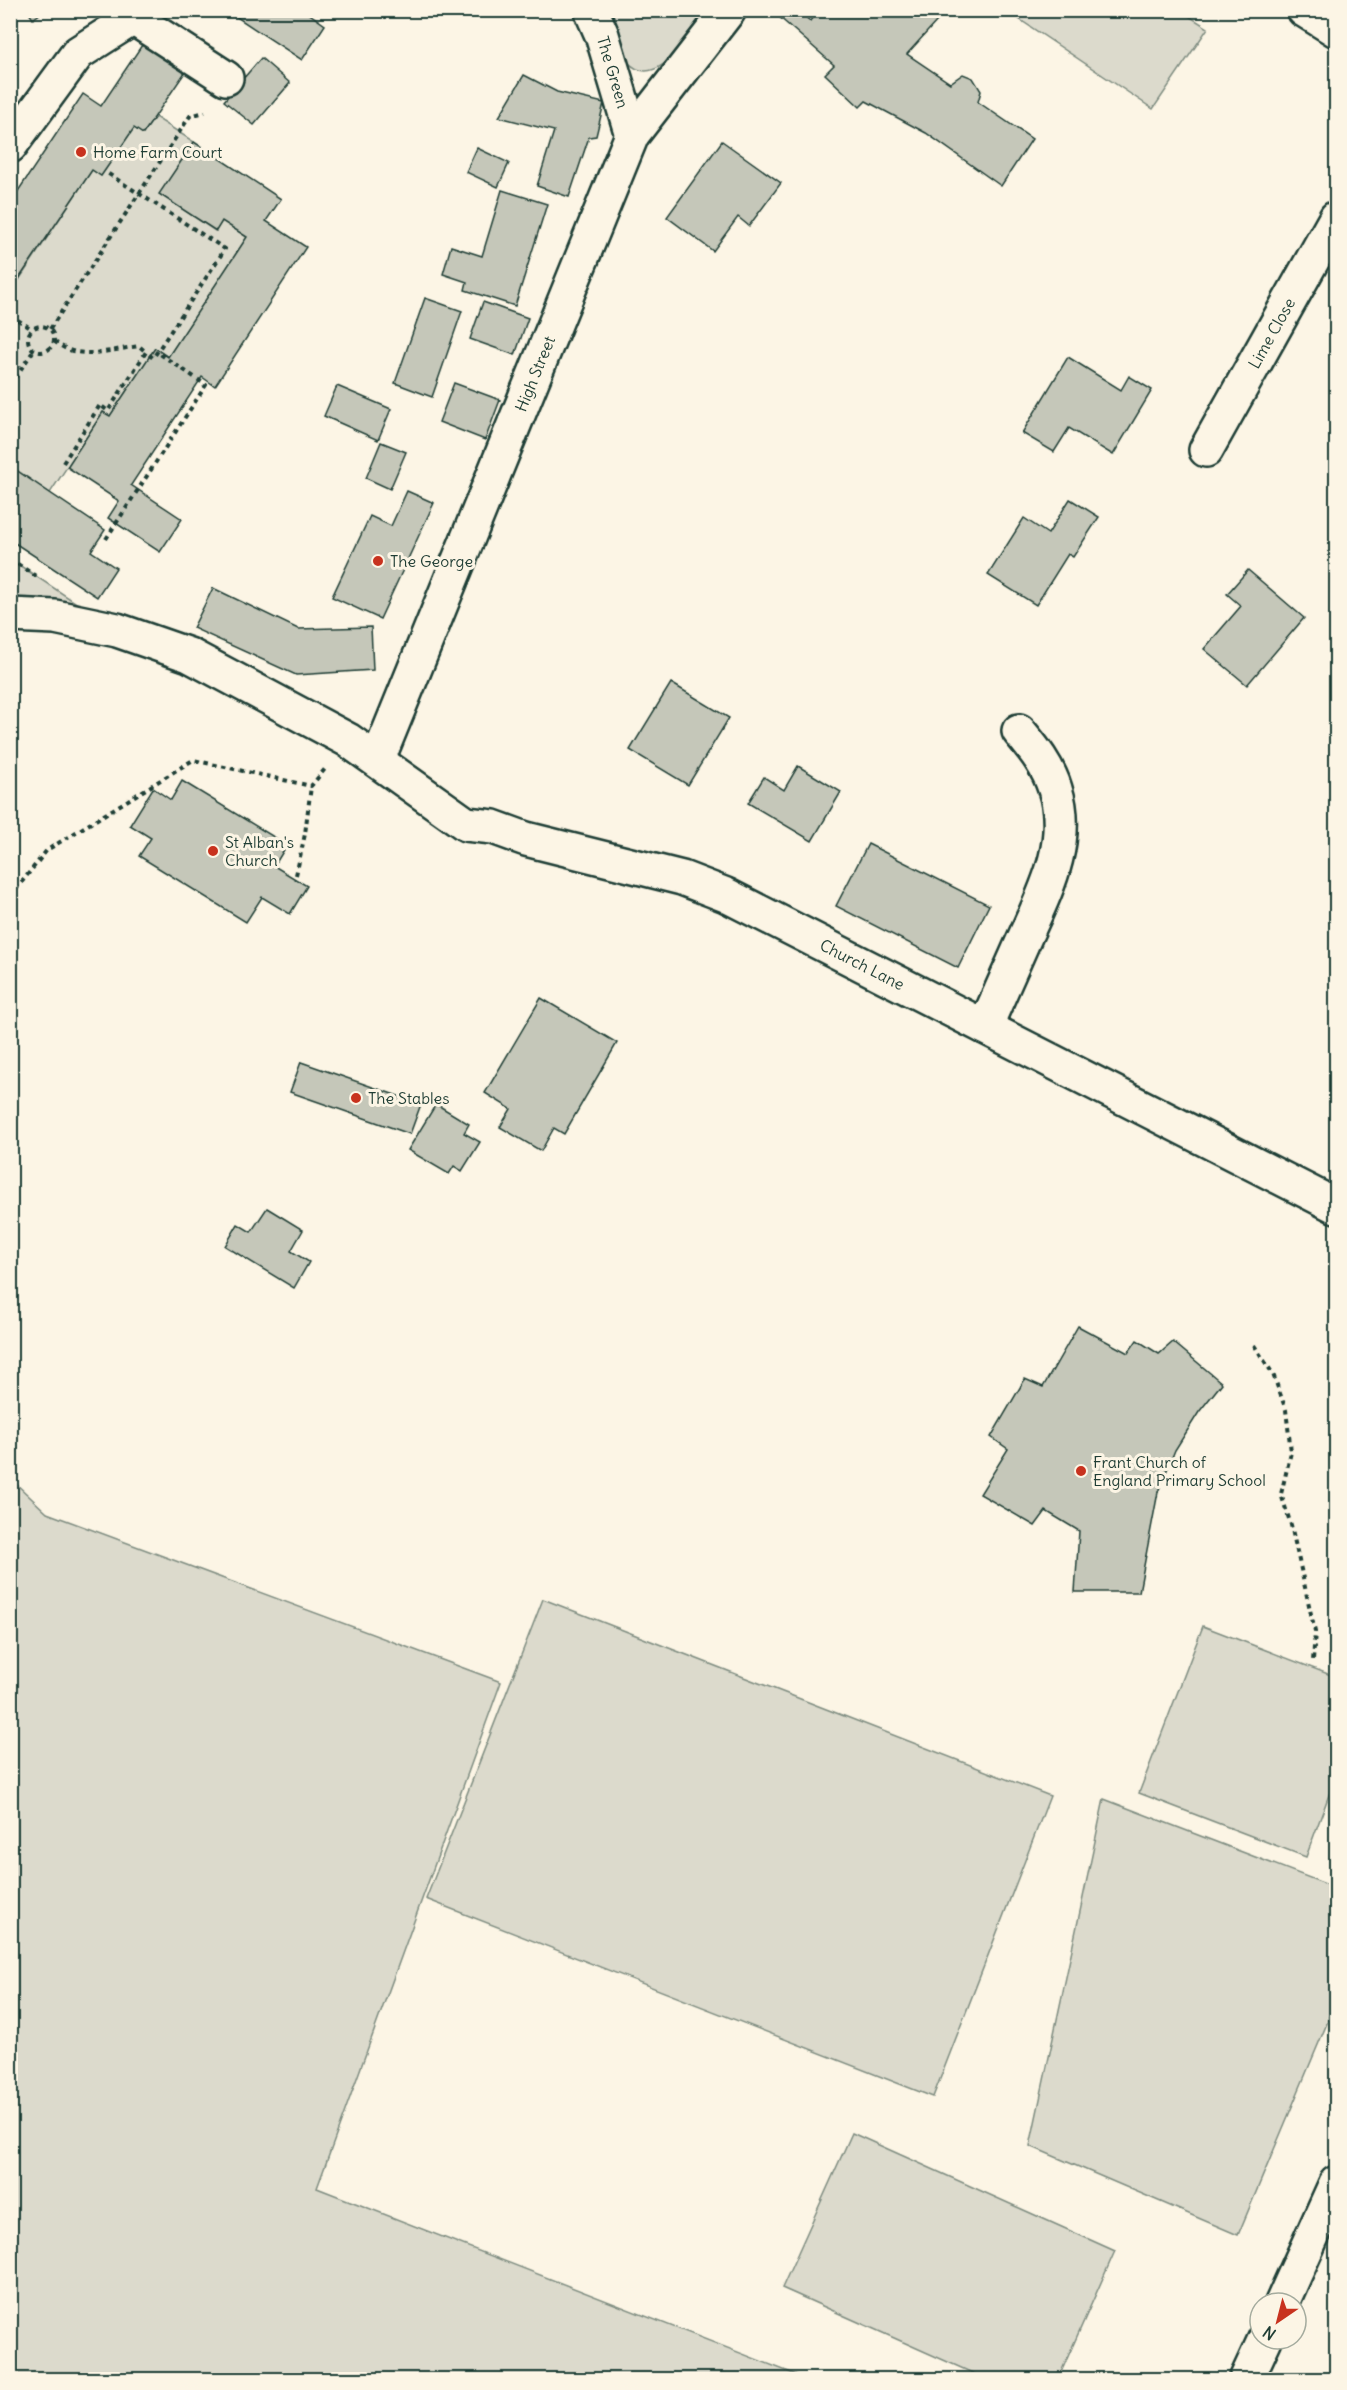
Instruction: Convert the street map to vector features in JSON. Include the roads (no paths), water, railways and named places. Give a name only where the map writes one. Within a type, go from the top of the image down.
[{"type":"street","name":"The Green","points":[[591,10],[602,35],[632,135]]},
{"type":"street","name":"High Street","points":[[378,759],[632,135],[729,10]]},
{"type":"street","points":[[1304,10],[1336,30]]},
{"type":"street","points":[[10,146],[78,54],[133,18],[226,78]]},
{"type":"street","name":"Lime Close","points":[[1206,450],[1336,218]]},
{"type":"street","name":"Church Lane","points":[[10,615],[55,617],[117,630],[189,655],[348,740],[378,759],[466,824],[493,827],[526,839],[682,878],[726,896],[1336,1206]]},
{"type":"street","points":[[985,1027],[1050,880],[1059,850],[1061,819],[1055,789],[1041,758],[1019,731]]},
{"type":"street","points":[[1287,2291],[1336,2183]]},
{"type":"street","points":[[1246,2379],[1259,2351]]},
{"type":"place","name":"Home Farm Court","points":[[81,152]]},
{"type":"place","name":"The George","points":[[378,561]]},
{"type":"place","name":"St Alban's Church","points":[[213,851]]},
{"type":"place","name":"The Stables","points":[[356,1098]]},
{"type":"place","name":"Frant Church of England Primary School","points":[[1081,1471]]}]
